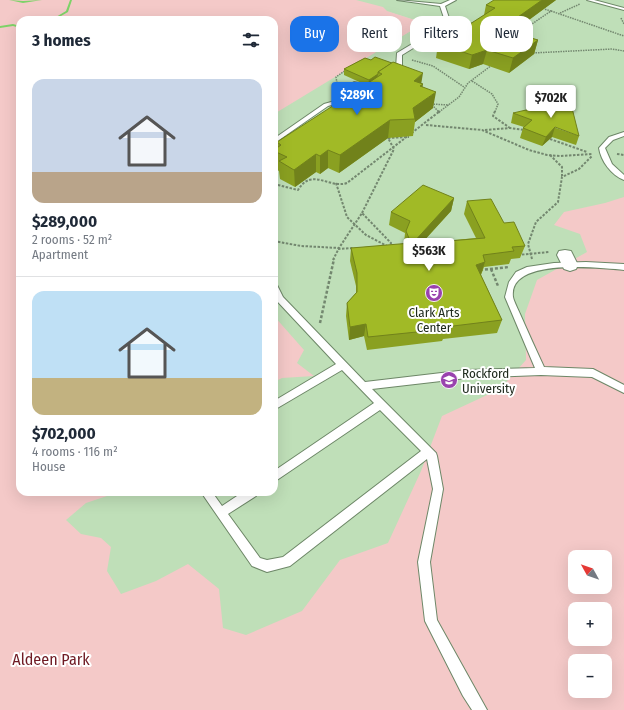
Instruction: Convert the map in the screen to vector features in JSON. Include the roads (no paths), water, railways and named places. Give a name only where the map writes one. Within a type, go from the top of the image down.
[{"type":"lane","points":[[399,0],[435,4],[454,0]]},
{"type":"lane","points":[[589,0],[624,9]]},
{"type":"lane","points":[[441,3],[447,16]]},
{"type":"lane","points":[[387,78],[399,69],[399,54],[410,47]]},
{"type":"lane","points":[[345,100],[342,92],[356,83]]},
{"type":"lane","points":[[278,138],[326,105],[355,97]]},
{"type":"lane","points":[[624,134],[613,136],[607,140],[602,148],[604,160],[624,178]]},
{"type":"lane","points":[[541,371],[509,297],[511,284],[519,274],[561,258],[592,264],[624,267]]},
{"type":"lane","points":[[278,295],[280,299],[362,386],[432,456],[438,489],[424,562],[431,621],[468,691],[480,710]]},
{"type":"lane","points":[[278,404],[343,365]]},
{"type":"lane","points":[[362,386],[467,374],[541,371],[593,373],[624,389]]},
{"type":"lane","points":[[278,474],[381,404]]},
{"type":"lane","points":[[209,496],[256,562],[267,566],[286,562],[428,452]]},
{"type":"lane","points":[[221,513],[246,496]]},
{"type":"waterway","points":[[10,0],[23,2],[41,0]]},
{"type":"waterway","points":[[59,16],[67,11],[71,0]]},
{"type":"waterway","points":[[0,27],[16,26]]},
{"type":"place","name":"Clark Arts Center","points":[[434,293]]},
{"type":"place","name":"Rockford University","points":[[449,380]]},
{"type":"park label","name":"Aldeen Park","points":[[51,659]]}]
